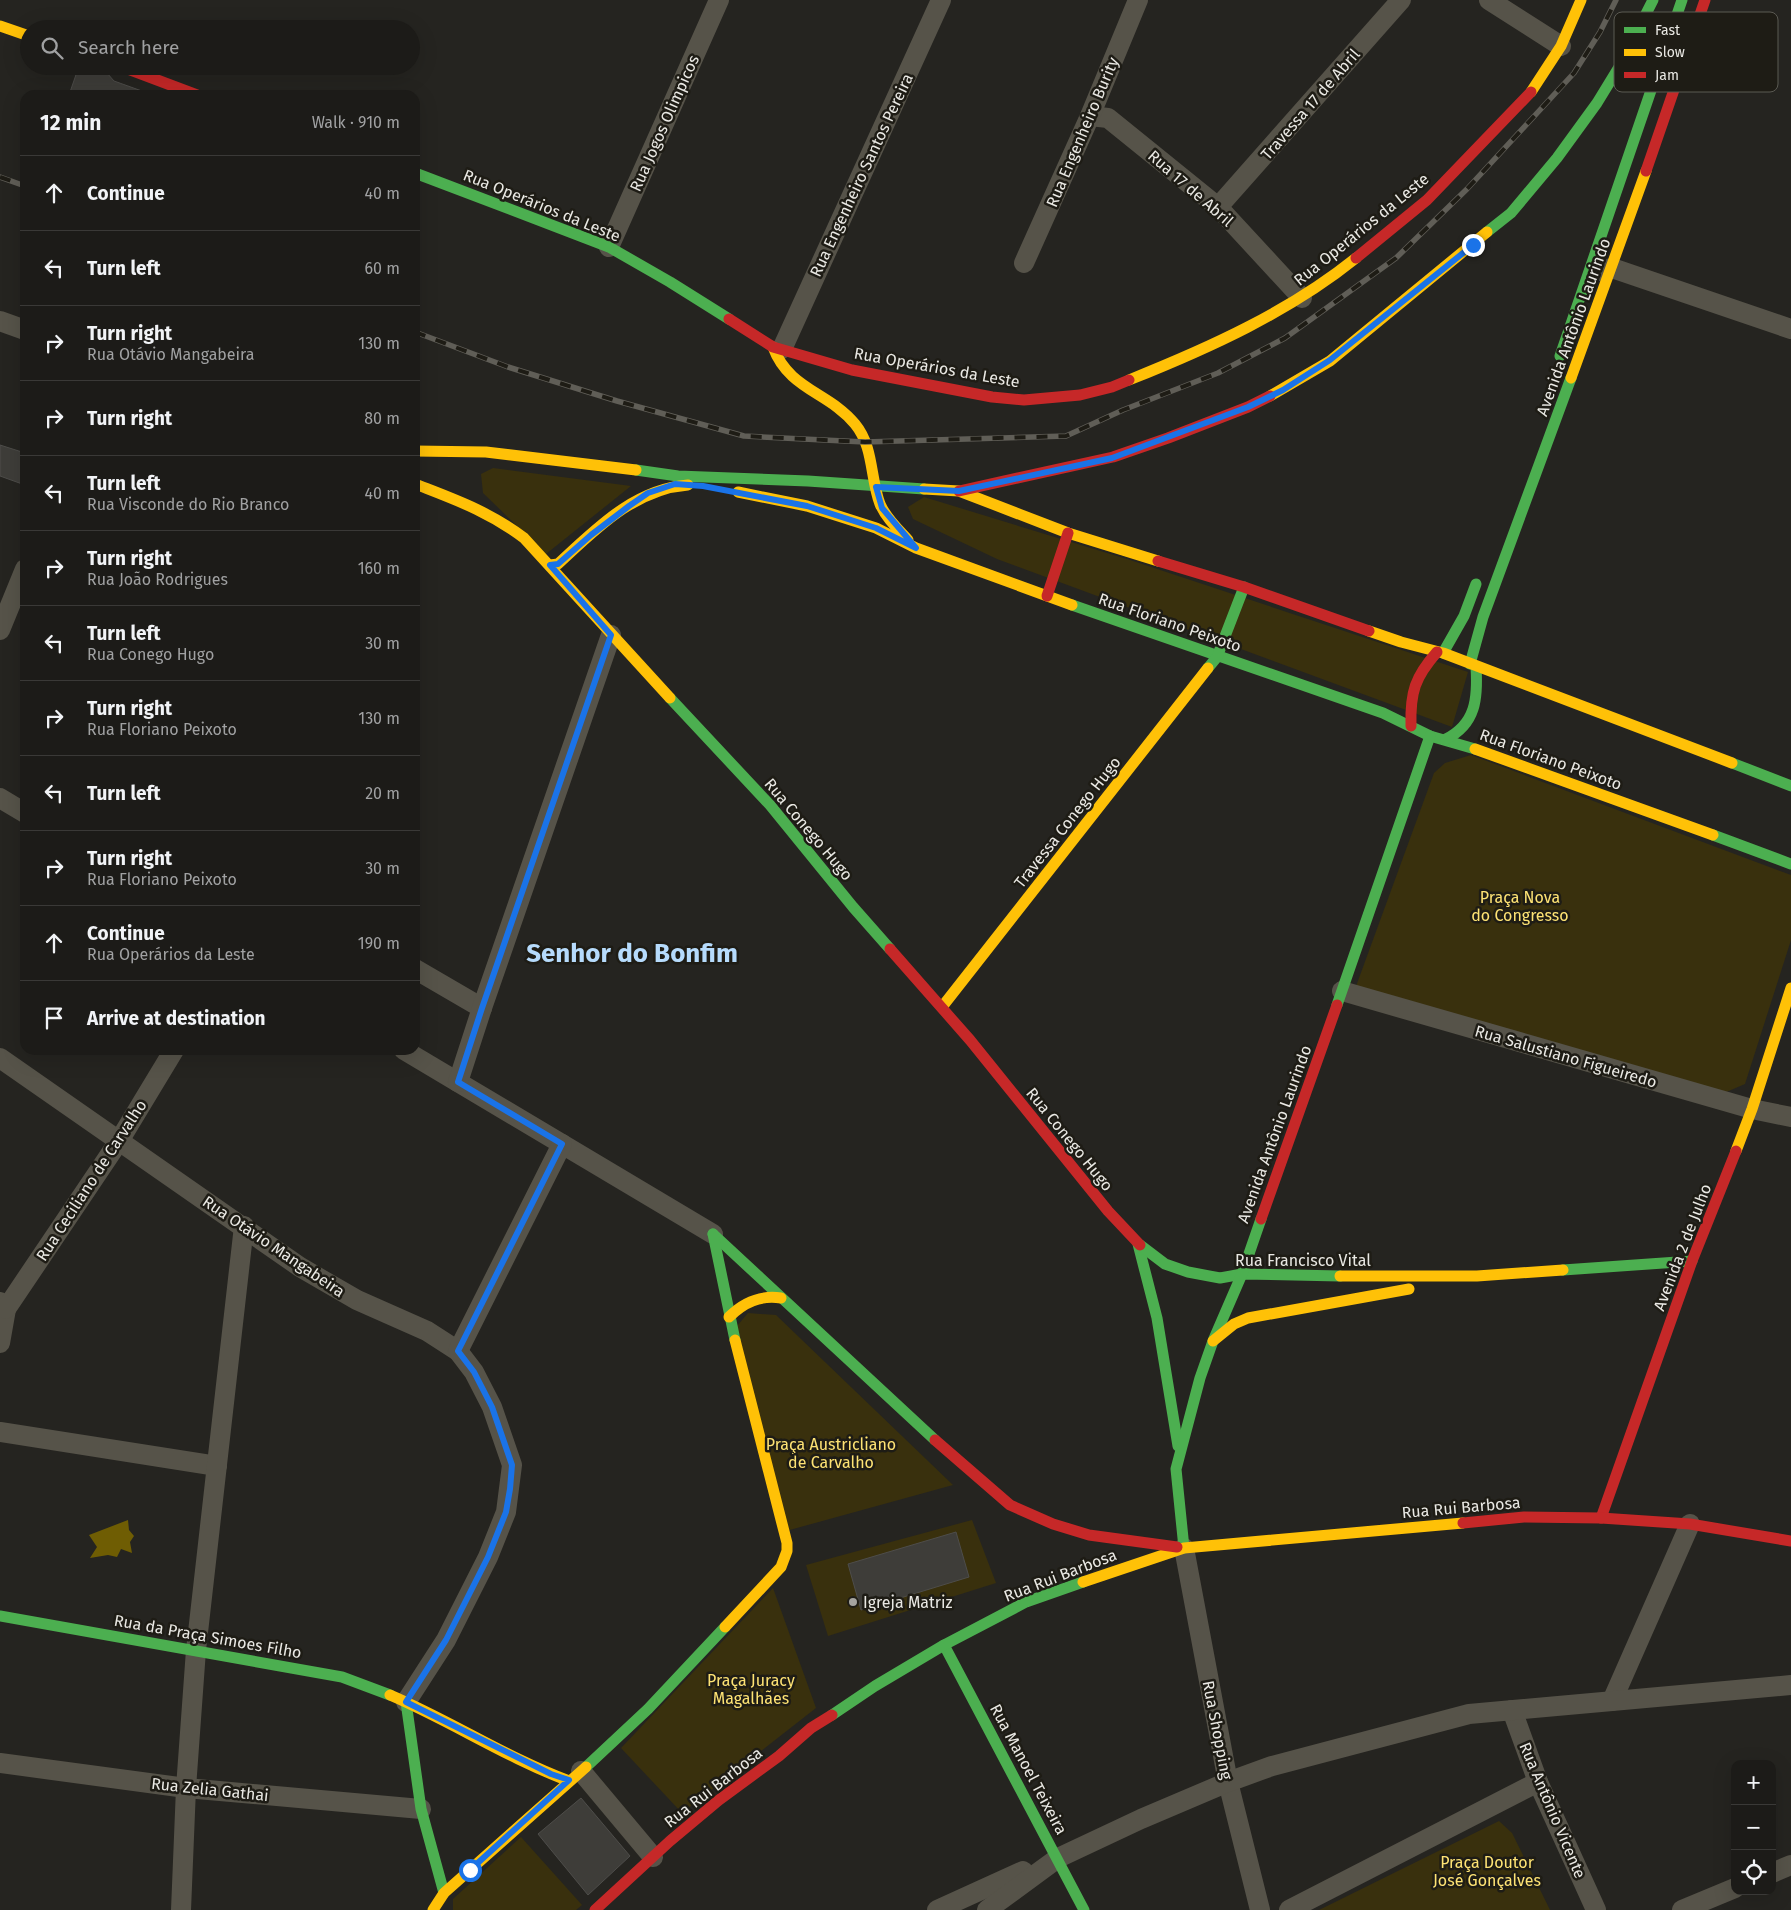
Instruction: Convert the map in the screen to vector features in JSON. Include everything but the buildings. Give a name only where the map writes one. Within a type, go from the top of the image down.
[{"type":"street","name":"Rua Jogos Olimpicos","points":[[609,247],[719,0]]},
{"type":"street","name":"Rua Engenheiro Santos Pereira","points":[[778,348],[941,0]]},
{"type":"street","name":"Rua Engenheiro Burity","points":[[1024,263],[1090,116],[1138,0]]},
{"type":"street","name":"Travessa 17 de Abril","points":[[1218,207],[1401,0]]},
{"type":"street","points":[[1488,0],[1562,46]]},
{"type":"street","name":"Rua Operários da Leste","points":[[420,175],[609,247],[778,348],[852,370],[992,397],[1024,400],[1080,395],[1112,386],[1195,354],[1302,298],[1352,261],[1427,200],[1536,86],[1562,46],[1581,0]]},
{"type":"street","points":[[1647,12],[1653,0]]},
{"type":"street","name":"Avenida Antônio Laurindo","points":[[1678,12],[1682,0]]},
{"type":"street","name":"Avenida Antônio Laurindo","points":[[1700,12],[1704,0]]},
{"type":"street","points":[[0,26],[20,33]]},
{"type":"street","points":[[144,75],[184,90]]},
{"type":"street","points":[[420,451],[486,452],[598,464],[678,476],[808,481],[959,491],[1112,458],[1248,407],[1283,390],[1330,360],[1511,213],[1557,158],[1597,103],[1614,75]]},
{"type":"street","name":"Avenida Antônio Laurindo","points":[[1555,371],[1651,92]]},
{"type":"street","name":"Avenida Antônio Laurindo","points":[[1473,666],[1483,617],[1612,268],[1672,92]]},
{"type":"street","name":"Rua 17 de Abril","points":[[1090,116],[1108,118],[1218,207],[1302,298]]},
{"type":"street","points":[[1589,272],[1612,268],[1791,329]]},
{"type":"street","points":[[0,321],[20,328]]},
{"type":"street","points":[[778,348],[775,357],[788,374],[855,424],[865,442],[872,462],[882,508],[916,548]]},
{"type":"street","points":[[434,451],[442,467]]},
{"type":"street","points":[[449,482],[462,503]]},
{"type":"street","name":"Rua Floriano Peixoto","points":[[550,565],[558,564],[591,535],[648,493],[675,484],[726,490],[807,506],[876,528],[916,548],[1047,596],[1217,657],[1383,713],[1430,736],[1446,739],[1791,864]]},
{"type":"street","name":"Rua Conego Hugo","points":[[420,486],[482,510],[503,522],[524,538],[550,565],[611,635],[770,805],[853,907],[970,1040],[1108,1211],[1138,1244]]},
{"type":"street","points":[[959,491],[1068,533],[1244,587],[1401,642],[1440,653],[1791,786]]},
{"type":"street","points":[[1047,596],[1068,533]]},
{"type":"street","points":[[1412,726],[1411,697],[1416,681],[1421,671],[1440,653],[1464,616],[1481,570]]},
{"type":"street","points":[[0,630],[20,587]]},
{"type":"street","name":"Travessa Conego Hugo","points":[[942,1007],[1217,657],[1244,587]]},
{"type":"street","points":[[458,1082],[611,635]]},
{"type":"street","points":[[1446,739],[1455,736],[1472,713],[1475,703],[1473,666]]},
{"type":"street","name":"Avenida Antônio Laurindo","points":[[1184,1548],[1176,1469],[1195,1393],[1213,1341],[1242,1274],[1430,736]]},
{"type":"street","points":[[0,798],[20,810]]},
{"type":"street","points":[[420,972],[482,1008]]},
{"type":"street","name":"Avenida 2 de Julho","points":[[1601,1518],[1692,1261],[1752,1109],[1791,988]]},
{"type":"street","name":"Rua Salustiano Figueiredo","points":[[1342,992],[1752,1109],[1791,1116]]},
{"type":"street","name":"Rua Ceciliano de Carvalho","points":[[3,1305],[119,1141],[171,1055]]},
{"type":"street","points":[[412,1055],[713,1234],[925,1431],[1010,1505],[1052,1524],[1089,1535],[1184,1548]]},
{"type":"street","name":"Rua Otávio Mangabeira","points":[[0,1058],[300,1266],[357,1300],[427,1331],[458,1351],[474,1372],[492,1407],[512,1465],[506,1512],[488,1557],[446,1640],[406,1702]]},
{"type":"street","points":[[458,1351],[562,1144]]},
{"type":"street","points":[[181,1910],[186,1788],[196,1650],[244,1226]]},
{"type":"street","points":[[432,1910],[444,1893],[648,1709],[781,1567],[787,1543],[729,1317],[713,1234]]},
{"type":"street","points":[[1138,1244],[1157,1318],[1180,1457]]},
{"type":"street","name":"Rua Francisco Vital","points":[[1138,1244],[1165,1264],[1188,1272],[1220,1278],[1242,1274],[1288,1276],[1477,1276],[1692,1261]]},
{"type":"street","name":"Rua Francisco Vital","points":[[1213,1341],[1234,1324],[1248,1318],[1477,1276]]},
{"type":"street","points":[[729,1317],[738,1307],[756,1299],[768,1296],[781,1298]]},
{"type":"street","points":[[0,1343],[3,1305]]},
{"type":"street","points":[[0,1432],[217,1466]]},
{"type":"street","name":"Rua Rui Barbosa","points":[[595,1910],[719,1800],[778,1756],[811,1728],[875,1686],[944,1644],[1026,1602],[1184,1548],[1524,1518],[1601,1518],[1690,1524],[1791,1541]]},
{"type":"street","points":[[1612,1701],[1690,1524]]},
{"type":"street","name":"Rua Shopping","points":[[1184,1548],[1228,1782],[1260,1910]]},
{"type":"street","name":"Rua da Praça Simoes Filho","points":[[0,1616],[342,1677],[380,1690],[406,1702],[534,1766],[575,1776]]},
{"type":"street","name":"Rua Manoel Teixeira","points":[[944,1644],[1084,1910]]},
{"type":"street","points":[[937,1910],[1228,1782],[1272,1766],[1469,1714],[1791,1685]]},
{"type":"street","points":[[406,1702],[421,1809],[444,1893]]},
{"type":"street","name":"Rua Antônio Vicente","points":[[1512,1710],[1538,1782],[1596,1910]]},
{"type":"street","name":"Rua Zelia Gathai","points":[[0,1763],[186,1788],[421,1809]]},
{"type":"street","points":[[575,1776],[653,1857]]},
{"type":"street","points":[[1289,1910],[1538,1782]]},
{"type":"street","points":[[987,1910],[1058,1858]]},
{"type":"street","points":[[1776,1871],[1791,1865]]},
{"type":"street","points":[[1682,1910],[1731,1890]]},
{"type":"green space","points":[[493,468],[631,486],[546,554],[483,493],[481,474]]},
{"type":"green space","points":[[924,497],[1130,560],[1468,672],[1452,727],[997,559],[913,519],[908,507]]},
{"type":"green space","name":"Praça Nova do Congresso","points":[[1471,755],[1791,875],[1791,940],[1745,1084],[1724,1093],[1355,989],[1434,773],[1445,763]]},
{"type":"green space","name":"Praça Austricliano de Carvalho","points":[[748,1313],[776,1315],[953,1485],[786,1531],[737,1326]]},
{"type":"green space","points":[[972,1520],[996,1583],[828,1636],[806,1565]]},
{"type":"green space","name":"Praça Juracy Magalhães","points":[[773,1588],[816,1708],[682,1813],[621,1748]]},
{"type":"green space","name":"Praça Doutor José Gonçalves","points":[[1499,1821],[1512,1833],[1550,1910],[1319,1910]]},
{"type":"green space","points":[[521,1837],[582,1905],[576,1910],[453,1910],[453,1899]]},
{"type":"shaded area","points":[[128,1520],[129,1530],[134,1536],[130,1542],[132,1553],[121,1549],[117,1557],[108,1555],[90,1558],[97,1547],[89,1535]]},
{"type":"railway","points":[[420,334],[508,367],[617,401],[744,436],[865,442],[1066,436],[1123,410],[1218,373],[1285,338],[1396,258],[1467,189],[1574,73],[1600,32],[1616,0]]},
{"type":"railway","points":[[0,177],[20,184]]},
{"type":"traffic: fast","points":[[1647,12],[1653,0]]},
{"type":"traffic: fast","points":[[1678,12],[1682,0]]},
{"type":"traffic: fast","points":[[1487,232],[1511,213],[1557,158],[1597,103],[1614,75]]},
{"type":"traffic: fast","points":[[1560,356],[1650,92]]},
{"type":"traffic: fast","points":[[420,175],[609,247],[729,319]]},
{"type":"traffic: fast","points":[[1470,664],[1483,617],[1571,378]]},
{"type":"traffic: fast","points":[[636,470],[678,476],[808,481],[924,489]]},
{"type":"traffic: fast","points":[[1443,653],[1464,616],[1476,584]]},
{"type":"traffic: fast","points":[[1208,668],[1217,657],[1244,587]]},
{"type":"traffic: fast","points":[[1072,605],[1383,713],[1430,736],[1475,749]]},
{"type":"traffic: fast","points":[[1446,739],[1464,726],[1473,709],[1476,689],[1476,667]]},
{"type":"traffic: fast","points":[[670,698],[770,805],[853,907],[890,949]]},
{"type":"traffic: fast","points":[[1337,1005],[1430,736]]},
{"type":"traffic: fast","points":[[1732,763],[1791,786]]},
{"type":"traffic: fast","points":[[1713,835],[1791,864]]},
{"type":"traffic: fast","points":[[1184,1548],[1176,1469],[1200,1378],[1213,1341],[1242,1274],[1261,1219]]},
{"type":"traffic: fast","points":[[713,1234],[935,1440]]},
{"type":"traffic: fast","points":[[713,1234],[735,1340]]},
{"type":"traffic: fast","points":[[1138,1244],[1157,1318],[1178,1446]]},
{"type":"traffic: fast","points":[[1140,1245],[1165,1264],[1188,1272],[1220,1278],[1242,1274],[1340,1276]]},
{"type":"traffic: fast","points":[[1563,1270],[1692,1261]]},
{"type":"traffic: fast","points":[[832,1715],[875,1686],[944,1645],[1026,1602],[1083,1582]]},
{"type":"traffic: fast","points":[[0,1616],[342,1677],[390,1695]]},
{"type":"traffic: fast","points":[[586,1767],[648,1709],[725,1627]]},
{"type":"traffic: fast","points":[[944,1645],[1084,1910]]},
{"type":"traffic: fast","points":[[406,1702],[421,1809],[444,1893]]},
{"type":"traffic: slow","points":[[1531,92],[1561,46],[1581,0]]},
{"type":"traffic: slow","points":[[0,26],[20,33]]},
{"type":"traffic: slow","points":[[1571,378],[1646,171]]},
{"type":"traffic: slow","points":[[1270,396],[1330,361],[1487,232]]},
{"type":"traffic: slow","points":[[1129,380],[1218,342],[1276,312],[1304,295],[1356,258]]},
{"type":"traffic: slow","points":[[773,347],[789,373],[810,390],[845,413],[855,424],[866,443],[880,504],[889,519],[908,540]]},
{"type":"traffic: slow","points":[[420,451],[486,452],[636,470]]},
{"type":"traffic: slow","points":[[550,565],[558,564],[587,537],[633,503],[650,494],[668,488],[688,485]]},
{"type":"traffic: slow","points":[[420,486],[485,513],[524,538],[670,698]]},
{"type":"traffic: slow","points":[[924,489],[959,491],[1068,533],[1158,561]]},
{"type":"traffic: slow","points":[[738,492],[807,506],[876,528],[916,548],[1072,605]]},
{"type":"traffic: slow","points":[[1369,631],[1443,653],[1732,763]]},
{"type":"traffic: slow","points":[[942,1007],[1208,668]]},
{"type":"traffic: slow","points":[[1475,749],[1713,835]]},
{"type":"traffic: slow","points":[[1736,1151],[1752,1109],[1791,988]]},
{"type":"traffic: slow","points":[[1340,1276],[1477,1276],[1563,1270]]},
{"type":"traffic: slow","points":[[1213,1341],[1234,1324],[1248,1318],[1409,1289]]},
{"type":"traffic: slow","points":[[729,1317],[741,1307],[753,1301],[773,1297],[781,1298]]},
{"type":"traffic: slow","points":[[725,1627],[781,1567],[787,1551],[787,1543],[735,1340]]},
{"type":"traffic: slow","points":[[1083,1582],[1184,1548],[1463,1523]]},
{"type":"traffic: slow","points":[[390,1695],[523,1762],[569,1781]]},
{"type":"traffic: slow","points":[[433,1910],[444,1893],[586,1767]]},
{"type":"traffic: jam","points":[[1701,12],[1705,0]]},
{"type":"traffic: jam","points":[[144,75],[184,90]]},
{"type":"traffic: jam","points":[[1356,258],[1427,200],[1531,92]]},
{"type":"traffic: jam","points":[[1646,171],[1673,92]]},
{"type":"traffic: jam","points":[[729,319],[773,347],[852,370],[992,397],[1024,400],[1080,395],[1112,387],[1129,380]]},
{"type":"traffic: jam","points":[[959,491],[1113,457],[1248,407],[1270,396]]},
{"type":"traffic: jam","points":[[1047,596],[1068,533]]},
{"type":"traffic: jam","points":[[1158,561],[1244,587],[1369,631]]},
{"type":"traffic: jam","points":[[1411,726],[1415,686],[1424,669],[1437,652]]},
{"type":"traffic: jam","points":[[890,949],[970,1040],[1108,1211],[1140,1245]]},
{"type":"traffic: jam","points":[[1261,1219],[1337,1005]]},
{"type":"traffic: jam","points":[[1601,1518],[1692,1261],[1736,1151]]},
{"type":"traffic: jam","points":[[935,1440],[1010,1505],[1053,1524],[1089,1535],[1177,1547]]},
{"type":"traffic: jam","points":[[1463,1523],[1524,1517],[1601,1518],[1690,1524],[1791,1541]]},
{"type":"traffic: jam","points":[[595,1910],[670,1841],[719,1800],[779,1756],[811,1728],[832,1715]]},
{"type":"place","name":"Igreja Matriz","points":[[853,1602]]},
{"type":"district","name":"Senhor do Bonfim","points":[[632,953]]},
{"type":"route","points":[[470,1870],[569,1780],[551,1774],[492,1746],[406,1702],[446,1640],[488,1557],[506,1512],[512,1465],[492,1407],[474,1372],[458,1351],[562,1144],[458,1082],[611,635],[550,565],[558,564],[591,535],[648,493],[675,484],[731,490],[807,506],[876,528],[916,548],[882,508],[876,487],[959,491],[1112,458],[1248,407],[1283,390],[1330,360],[1473,245]]}]
